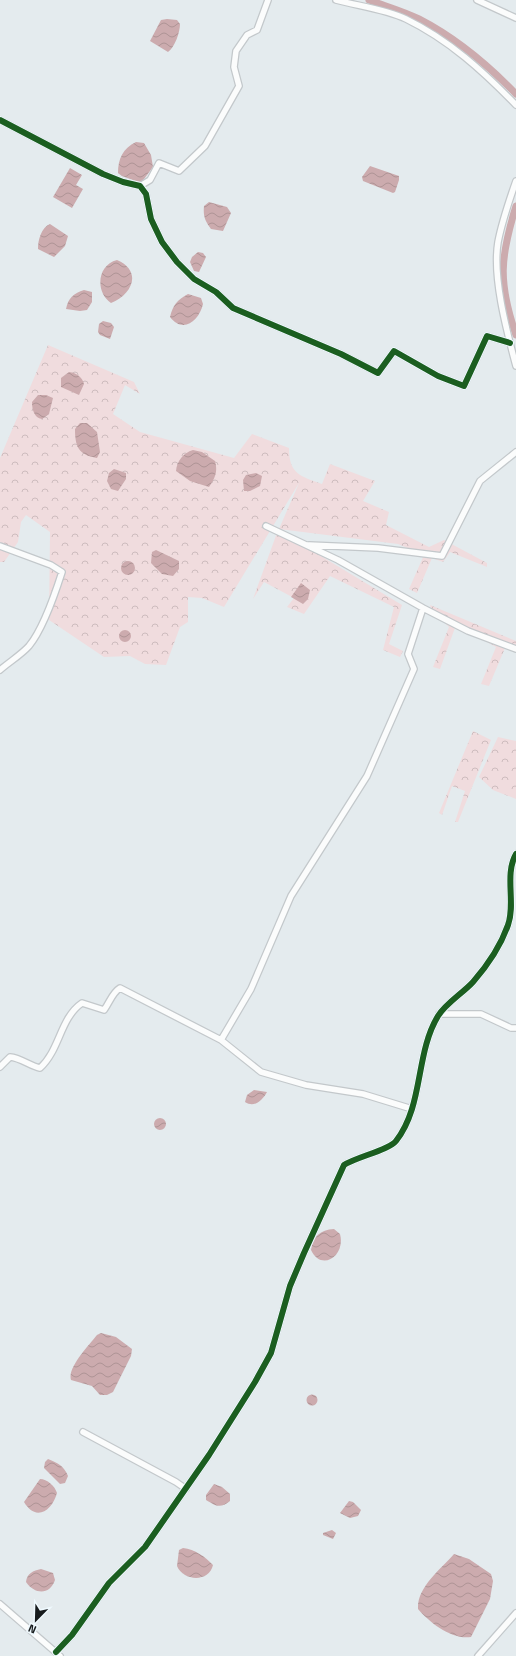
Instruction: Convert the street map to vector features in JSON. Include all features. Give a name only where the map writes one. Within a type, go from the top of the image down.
[{"type":"street","points":[[140,186],[150,180],[159,163],[179,171],[205,146],[239,86],[234,67],[236,51],[247,35],[257,30],[268,0]]},
{"type":"street","points":[[336,0],[405,19],[442,40],[484,71],[516,105]]},
{"type":"street","points":[[477,0],[516,18]]},
{"type":"street","points":[[0,120],[103,174],[123,182],[140,186],[146,194],[151,219],[162,242],[177,262],[194,278],[216,292],[233,308],[341,354],[378,373],[394,351],[438,376],[464,386],[487,336],[510,343]]},
{"type":"street","points":[[516,181],[505,215],[498,244],[499,288],[516,366]]},
{"type":"street","points":[[306,545],[378,548],[442,556],[480,481],[516,452]]},
{"type":"street","points":[[266,526],[338,560],[423,608],[468,631],[516,649]]},
{"type":"street","points":[[0,546],[51,565],[62,572],[50,605],[28,648],[0,670]]},
{"type":"street","points":[[221,1040],[251,988],[292,896],[367,776],[414,669],[408,654],[423,608]]},
{"type":"street","points":[[0,1604],[58,1654],[109,1583],[145,1547],[186,1490],[231,1420],[270,1353],[290,1286],[344,1165],[393,1145],[403,1131],[418,1089],[431,1031],[439,1014],[473,982],[498,946],[508,925],[512,912],[512,866],[516,854]]},
{"type":"street","points":[[0,1067],[10,1057],[17,1058],[30,1066],[40,1068],[46,1063],[58,1042],[74,1008],[82,1003],[104,1010],[110,1002],[114,992],[120,988],[124,988],[221,1040],[261,1072],[306,1085],[363,1094],[412,1109]]},
{"type":"street","points":[[439,1014],[481,1014],[511,1028],[516,1028]]},
{"type":"street","points":[[83,1432],[176,1482],[186,1490]]},
{"type":"street","points":[[478,1656],[516,1613]]},
{"type":"green space","points":[[48,345],[134,382],[140,394],[125,385],[113,414],[140,432],[234,458],[252,434],[289,448],[291,463],[297,473],[314,481],[322,484],[330,464],[375,481],[363,501],[389,512],[386,525],[429,547],[444,540],[487,563],[487,567],[450,552],[443,562],[432,558],[417,593],[409,589],[424,555],[398,544],[279,529],[299,483],[224,607],[202,598],[188,597],[188,622],[180,627],[166,665],[145,664],[130,656],[104,657],[49,620],[50,532],[26,515],[21,522],[18,542],[4,562],[0,562],[0,458]]},
{"type":"green space","points":[[278,530],[402,605],[389,644],[403,651],[400,657],[383,650],[394,607],[330,576],[304,614],[287,607],[294,598],[264,582],[253,599]]},
{"type":"green space","points":[[430,605],[516,641],[516,652],[505,648],[489,686],[481,684],[496,647],[456,625],[440,669],[433,667],[449,627],[432,611]]},
{"type":"green space","points":[[473,731],[491,740],[458,822],[455,822],[465,791],[452,786],[442,815],[439,813]]},
{"type":"green space","points":[[498,737],[516,741],[516,799],[493,790],[479,777]]},
{"type":"water","points":[[161,20],[177,20],[180,24],[177,39],[171,50],[168,52],[150,41]]},
{"type":"water","points":[[136,142],[144,143],[151,155],[153,167],[141,183],[118,173],[122,154],[131,144]]},
{"type":"water","points":[[370,166],[399,176],[395,192],[393,193],[363,181],[362,177]]},
{"type":"water","points":[[70,168],[82,175],[76,185],[83,189],[72,208],[53,197]]},
{"type":"water","points":[[209,202],[227,207],[231,213],[223,231],[211,229],[206,221],[204,216],[204,206]]},
{"type":"water","points":[[50,224],[68,236],[65,246],[54,257],[38,249],[44,228]]},
{"type":"water","points":[[198,252],[203,253],[206,257],[199,272],[194,271],[190,262],[192,257]]},
{"type":"water","points":[[117,260],[130,270],[132,283],[124,294],[111,303],[102,292],[100,279],[105,267]]},
{"type":"water","points":[[84,290],[92,292],[92,302],[87,310],[80,311],[66,309],[72,296]]},
{"type":"water","points":[[188,294],[201,298],[203,304],[198,316],[194,320],[185,325],[180,325],[170,317],[176,303]]},
{"type":"water","points":[[103,321],[111,323],[114,327],[110,339],[100,335],[98,332],[99,324]]},
{"type":"water","points":[[69,372],[74,373],[82,379],[84,384],[79,395],[61,387],[61,378]]},
{"type":"water","points":[[38,395],[46,395],[53,398],[49,414],[42,419],[35,415],[32,407],[32,402]]},
{"type":"water","points":[[80,423],[87,423],[97,432],[100,452],[97,458],[86,455],[77,445],[75,429]]},
{"type":"water","points":[[193,450],[202,452],[215,461],[215,475],[209,487],[190,481],[176,471],[181,458],[186,453]]},
{"type":"water","points":[[114,469],[126,473],[126,479],[118,491],[111,489],[107,481],[109,473]]},
{"type":"water","points":[[256,473],[262,476],[260,486],[250,491],[244,491],[243,480],[246,475]]},
{"type":"water","points":[[156,550],[179,561],[179,569],[173,576],[162,574],[151,563],[152,552]]},
{"type":"water","points":[[125,561],[131,561],[135,565],[135,571],[131,575],[125,575],[121,571],[121,565]]},
{"type":"water","points":[[301,583],[310,590],[308,599],[303,604],[291,597]]},
{"type":"water","points":[[123,630],[127,630],[131,636],[127,642],[123,642],[119,638],[119,634]]},
{"type":"water","points":[[254,1090],[267,1092],[258,1103],[248,1104],[245,1102],[247,1095]]},
{"type":"water","points":[[158,1118],[162,1118],[166,1124],[162,1130],[158,1130],[154,1126],[154,1122]]},
{"type":"water","points":[[334,1229],[340,1234],[341,1242],[336,1255],[326,1260],[321,1260],[315,1257],[311,1250],[315,1237],[321,1232]]},
{"type":"water","points":[[101,1333],[116,1337],[132,1349],[131,1356],[113,1392],[107,1395],[100,1395],[92,1386],[71,1380],[72,1369],[75,1363],[97,1335]]},
{"type":"water","points":[[312,1394],[316,1396],[318,1400],[316,1404],[312,1406],[308,1404],[306,1400],[308,1396]]},
{"type":"water","points":[[48,1459],[63,1467],[68,1476],[65,1483],[60,1484],[44,1468],[45,1462]]},
{"type":"water","points":[[40,1479],[50,1483],[57,1493],[48,1509],[38,1513],[34,1512],[24,1502]]},
{"type":"water","points":[[214,1484],[222,1487],[230,1494],[230,1501],[218,1506],[206,1500],[206,1495]]},
{"type":"water","points":[[349,1501],[353,1502],[361,1510],[358,1516],[350,1518],[340,1513]]},
{"type":"water","points":[[332,1530],[336,1533],[333,1539],[323,1535],[323,1533]]},
{"type":"water","points":[[183,1548],[196,1552],[207,1559],[213,1565],[211,1571],[207,1575],[196,1578],[185,1575],[180,1571],[177,1566],[179,1550]]},
{"type":"water","points":[[454,1554],[469,1559],[491,1574],[493,1581],[490,1599],[471,1637],[456,1636],[449,1633],[435,1625],[418,1609],[421,1593],[425,1586]]},
{"type":"water","points":[[41,1569],[53,1573],[55,1580],[50,1588],[42,1592],[34,1589],[26,1582],[31,1573]]},
{"type":"waterway","points":[[369,0],[413,16],[445,34],[482,62],[516,94]]},
{"type":"waterway","points":[[516,206],[507,241],[503,270],[506,300],[516,335]]},
{"type":"cycle path","points":[[0,120],[103,174],[123,182],[140,186],[146,194],[151,219],[162,242],[177,262],[194,279],[216,292],[233,308],[341,354],[378,373],[394,351],[438,376],[464,386],[487,336],[510,343]]},
{"type":"cycle path","points":[[56,1652],[72,1635],[109,1583],[145,1547],[209,1455],[255,1382],[271,1353],[290,1286],[344,1165],[392,1144],[396,1141],[405,1127],[416,1096],[426,1046],[438,1016],[441,1011],[478,976],[493,955],[505,933],[510,916],[510,880],[516,854]]}]
